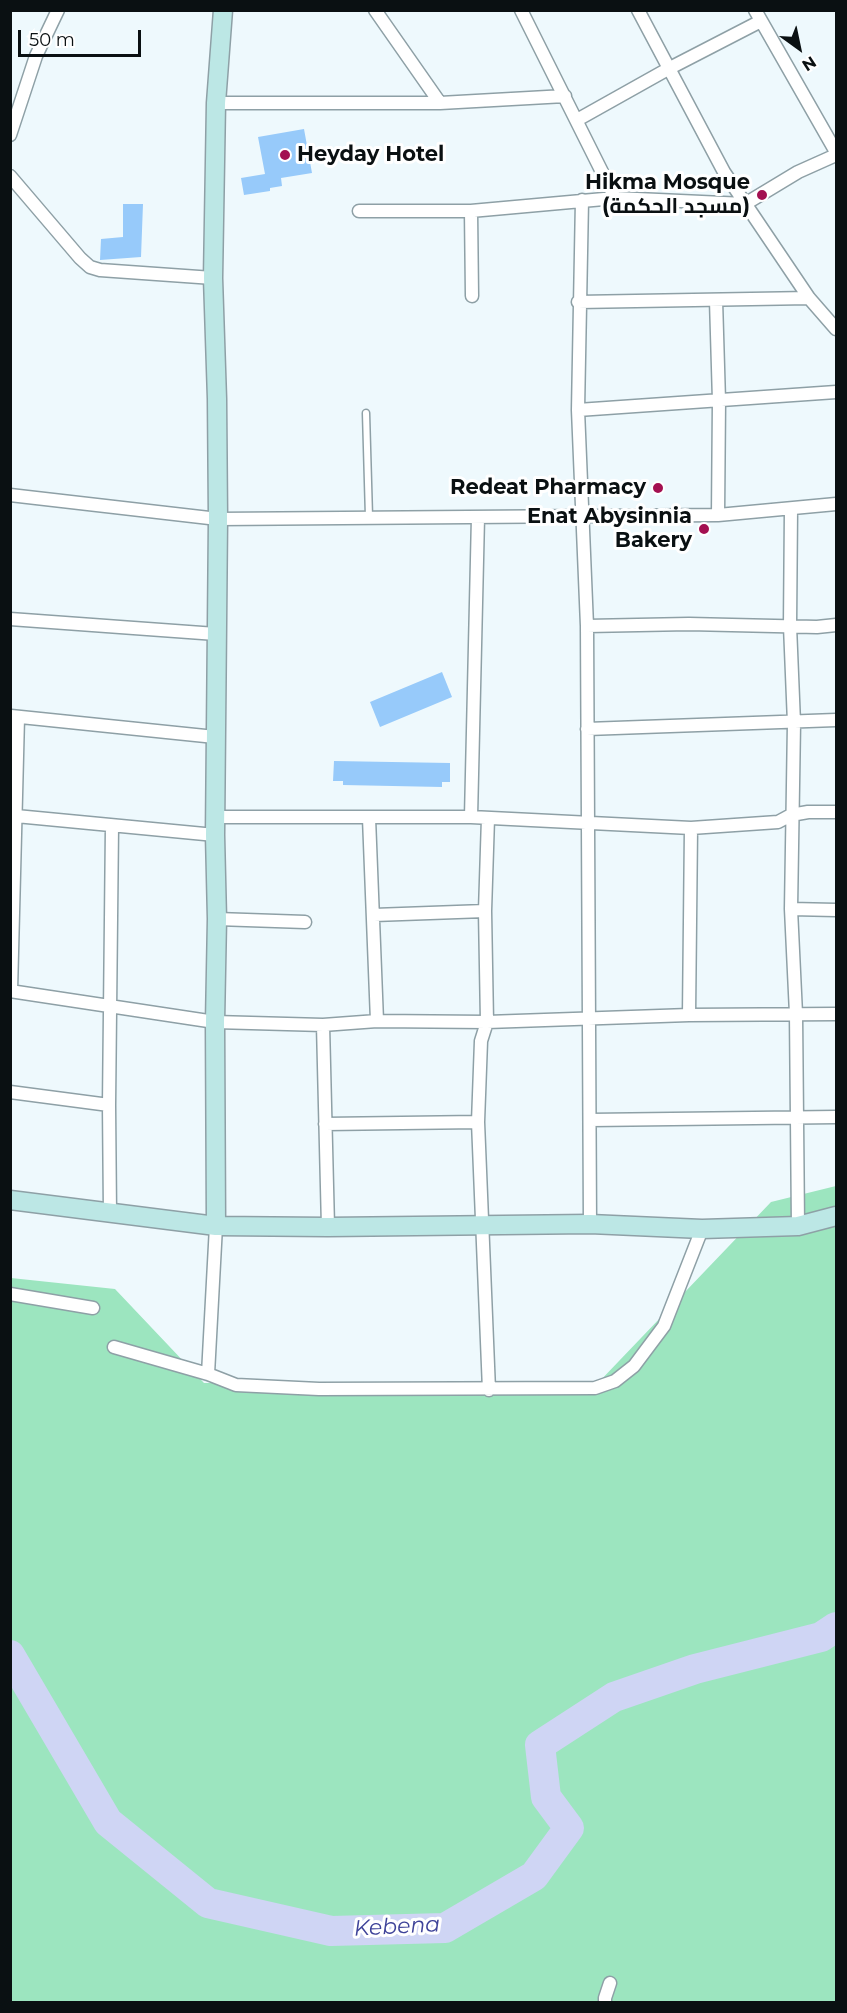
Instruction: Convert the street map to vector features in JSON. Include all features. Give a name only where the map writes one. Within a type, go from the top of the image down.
[{"type":"main road","points":[[216,1226],[215,737],[218,519],[213,278],[216,103],[223,10]]},
{"type":"main road","points":[[10,1200],[216,1226],[590,1224],[702,1229],[798,1226],[837,1216]]},
{"type":"street","points":[[10,135],[36,56],[58,10]]},
{"type":"street","points":[[375,10],[440,103]]},
{"type":"street","points":[[521,10],[615,198]]},
{"type":"street","points":[[638,10],[724,172],[809,298],[837,329]]},
{"type":"street","points":[[359,211],[471,211],[615,198],[745,204],[798,172],[837,154],[758,16],[577,120]]},
{"type":"street","points":[[216,103],[440,103],[565,96]]},
{"type":"street","points":[[10,176],[90,267],[100,270],[213,278]]},
{"type":"street","points":[[582,200],[578,302],[578,410],[587,626],[590,1224]]},
{"type":"street","points":[[471,211],[472,296]]},
{"type":"street","points":[[578,302],[809,298]]},
{"type":"street","points":[[716,300],[718,515]]},
{"type":"street","points":[[578,410],[837,392]]},
{"type":"street","points":[[10,495],[218,519],[718,515],[837,504]]},
{"type":"street","points":[[791,509],[790,626],[794,723],[791,909],[796,1014],[798,1226]]},
{"type":"street","points":[[471,817],[478,517]]},
{"type":"street","points":[[10,619],[216,634]]},
{"type":"street","points":[[587,626],[689,624],[817,627],[837,625]]},
{"type":"street","points":[[215,737],[14,717],[16,816],[11,991],[215,1022],[323,1025],[377,1021],[487,1022],[689,1015],[837,1014]]},
{"type":"street","points":[[587,729],[837,720]]},
{"type":"street","points":[[16,816],[112,826],[215,826],[369,818],[471,817],[691,828],[778,822],[808,812],[837,812]]},
{"type":"street","points":[[369,818],[377,1021]]},
{"type":"street","points":[[488,818],[485,911],[487,1022],[481,1041],[478,1122],[489,1390]]},
{"type":"street","points":[[110,1214],[109,1006],[112,826]]},
{"type":"street","points":[[689,1015],[691,828]]},
{"type":"street","points":[[791,909],[837,910]]},
{"type":"street","points":[[374,915],[485,911]]},
{"type":"street","points":[[217,919],[305,922]]},
{"type":"street","points":[[323,1025],[328,1227]]},
{"type":"street","points":[[10,1092],[109,1105]]},
{"type":"street","points":[[590,1120],[837,1117]]},
{"type":"street","points":[[325,1124],[478,1122]]},
{"type":"street","points":[[208,1374],[216,1226]]},
{"type":"street","points":[[114,1347],[208,1374],[236,1385],[319,1389],[595,1388],[615,1381],[634,1366],[664,1326],[702,1229]]},
{"type":"street","points":[[10,1294],[93,1308]]},
{"type":"street","points":[[605,2002],[610,1983]]},
{"type":"lane","points":[[366,413],[369,518]]},
{"type":"green space","points":[[836,1186],[836,2002],[11,2002],[11,1278],[115,1289],[204,1383],[597,1384],[771,1202]]},
{"type":"building","name":"Heyday Hotel","points":[[304,129],[312,173],[281,178],[282,186],[270,188],[270,191],[244,195],[241,178],[265,174],[258,137]]},
{"type":"building","points":[[123,204],[143,204],[141,257],[100,260],[101,239],[123,237]]},
{"type":"building","points":[[442,672],[452,697],[380,727],[370,702]]},
{"type":"building","points":[[334,761],[450,763],[450,782],[442,782],[442,787],[343,785],[343,781],[333,781]]},
{"type":"waterway","name":"Kebena","points":[[10,1655],[108,1822],[208,1903],[331,1931],[445,1928],[534,1876],[569,1828],[546,1797],[540,1745],[614,1697],[695,1669],[821,1637],[836,1627]]},
{"type":"place","name":"Heyday Hotel","points":[[285,155]]},
{"type":"place","name":"Hikma Mosque (مسجد الحكمة)","points":[[762,195]]},
{"type":"place","name":"Redeat Pharmacy","points":[[658,488]]},
{"type":"place","name":"Enat Abysinnia Bakery","points":[[704,529]]}]
